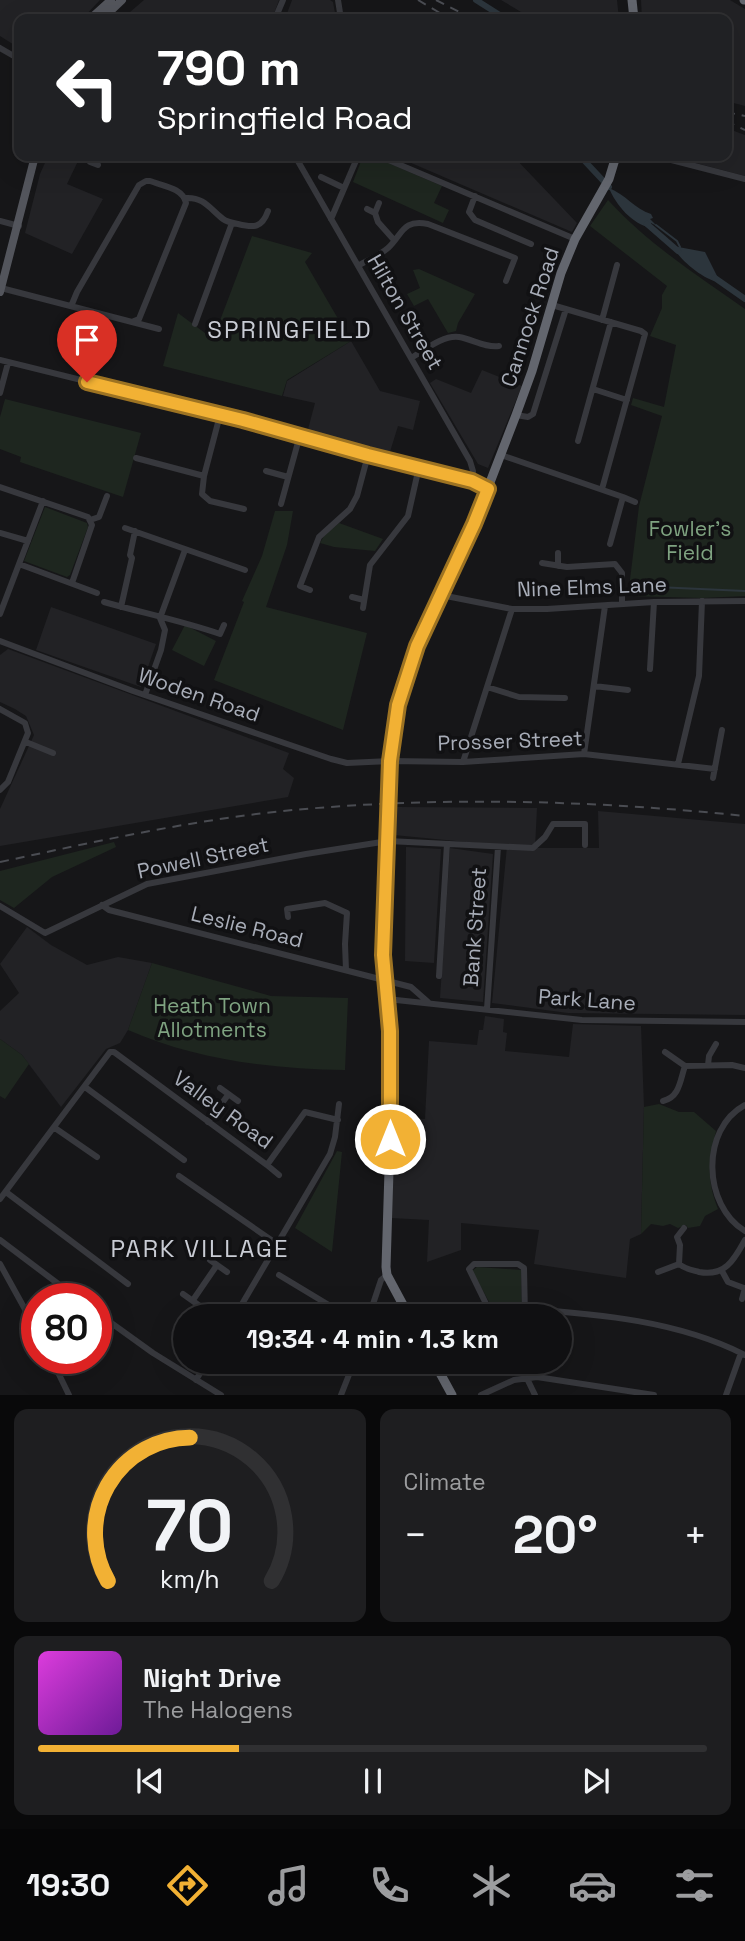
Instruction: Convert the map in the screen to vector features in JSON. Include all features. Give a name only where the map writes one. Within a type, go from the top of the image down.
[{"type":"highway","name":"Cannock Road","points":[[403,1304],[387,1275],[390,1139],[387,999],[383,955],[390,761],[398,705],[417,646],[474,524],[516,415],[561,273],[575,239],[609,179],[614,161]]},
{"type":"highway","points":[[441,1374],[452,1395]]},
{"type":"main road","points":[[96,14],[111,0]]},
{"type":"main road","points":[[106,14],[122,0]]},
{"type":"main road","points":[[1,290],[34,161]]},
{"type":"street","points":[[90,161],[98,165]]},
{"type":"street","name":"Hilton Street","points":[[298,161],[470,461],[472,481]]},
{"type":"street","points":[[331,219],[356,161]]},
{"type":"street","points":[[392,161],[575,239]]},
{"type":"street","points":[[675,161],[745,179]]},
{"type":"street","points":[[321,177],[344,188]]},
{"type":"street","points":[[72,304],[139,185],[146,180],[181,192],[186,198],[204,201],[224,220],[232,223],[256,227],[263,223],[268,211]]},
{"type":"street","points":[[475,196],[469,212],[475,220],[531,244]]},
{"type":"street","points":[[134,321],[139,318],[184,210],[186,198]]},
{"type":"street","points":[[374,213],[379,203]]},
{"type":"street","points":[[367,209],[374,213],[378,222],[394,240]]},
{"type":"street","points":[[0,222],[19,226]]},
{"type":"street","points":[[358,266],[386,249],[404,227],[415,222],[428,224],[515,258],[506,281]]},
{"type":"street","points":[[190,314],[196,320],[232,223]]},
{"type":"street","points":[[602,320],[617,265]]},
{"type":"street","points":[[1,290],[72,304],[159,329]]},
{"type":"street","points":[[552,305],[641,331],[645,337],[602,489]]},
{"type":"street","name":"Cannock Road","points":[[516,415],[528,417],[533,414],[566,309]]},
{"type":"street","points":[[578,441],[611,322]]},
{"type":"street","points":[[411,358],[445,338],[457,337],[492,347],[499,346]]},
{"type":"street","points":[[0,393],[4,361],[300,435],[472,481],[488,489]]},
{"type":"street","points":[[593,389],[627,400]]},
{"type":"street","points":[[220,415],[202,490],[205,498],[244,509]]},
{"type":"street","points":[[281,505],[300,435]]},
{"type":"street","points":[[310,590],[300,586],[320,537],[350,509],[357,496],[368,455]]},
{"type":"street","points":[[500,455],[635,502]]},
{"type":"street","points":[[136,458],[204,476]]},
{"type":"street","points":[[352,597],[363,604],[370,565],[408,516],[419,467]]},
{"type":"street","points":[[266,471],[288,477]]},
{"type":"street","points":[[0,486],[88,517],[92,525],[72,583]]},
{"type":"street","points":[[90,520],[99,517],[107,496]]},
{"type":"street","points":[[601,535],[611,541],[623,497]]},
{"type":"street","points":[[0,614],[43,501]]},
{"type":"street","points":[[125,528],[245,570]]},
{"type":"street","points":[[121,607],[135,531]]},
{"type":"street","points":[[0,533],[28,541]]},
{"type":"street","points":[[145,695],[165,630],[159,618],[186,550]]},
{"type":"street","points":[[558,553],[558,566]]},
{"type":"street","points":[[542,563],[558,566],[615,564],[622,573],[622,604]]},
{"type":"street","points":[[19,564],[97,593]]},
{"type":"street","name":"Nine Elms Lane","points":[[441,594],[512,609],[654,602],[745,601]]},
{"type":"street","points":[[678,764],[699,676],[702,601]]},
{"type":"street","points":[[104,602],[159,618],[173,618],[220,634],[224,625]]},
{"type":"street","points":[[650,669],[654,602]]},
{"type":"street","points":[[584,754],[605,606]]},
{"type":"street","points":[[463,762],[512,609]]},
{"type":"street","name":"Woden Road","points":[[0,641],[145,695],[331,759],[347,763],[390,761]]},
{"type":"street","points":[[651,659],[661,660]]},
{"type":"street","points":[[593,686],[628,690]]},
{"type":"street","points":[[487,687],[519,697],[565,698]]},
{"type":"street","points":[[617,690],[617,698]]},
{"type":"street","points":[[0,709],[25,723],[28,733],[8,782],[0,790]]},
{"type":"street","points":[[713,778],[722,730]]},
{"type":"street","points":[[26,742],[53,753]]},
{"type":"street","name":"Prosser Street","points":[[390,761],[463,762],[584,754],[715,769]]},
{"type":"street","name":"Powell Street","points":[[3,908],[45,933],[147,884],[306,854],[388,841],[533,848],[545,837],[551,826],[559,824],[585,824],[585,845]]},
{"type":"street","points":[[439,976],[446,844]]},
{"type":"street","name":"Bank Street","points":[[487,1009],[498,847]]},
{"type":"street","points":[[288,917],[287,909],[325,903],[347,913],[346,970]]},
{"type":"street","name":"Leslie Road","points":[[102,905],[109,910],[385,981]]},
{"type":"street","points":[[0,917],[3,908]]},
{"type":"street","name":"Park Lane","points":[[385,981],[411,987],[428,1002]]},
{"type":"street","name":"Park Lane","points":[[387,999],[582,1020],[745,1022]]},
{"type":"street","points":[[708,1065],[712,1045]]},
{"type":"street","points":[[676,1047],[667,1054],[685,1066],[732,1065],[745,1068]]},
{"type":"street","name":"Valley Road","points":[[85,1087],[107,1054],[114,1052],[267,1165],[305,1112],[338,1120]]},
{"type":"street","points":[[676,1106],[666,1100],[680,1087],[685,1066]]},
{"type":"street","points":[[0,1199],[85,1087],[184,1160]]},
{"type":"street","points":[[220,1088],[238,1101]]},
{"type":"street","points":[[208,1122],[228,1095]]},
{"type":"street","points":[[241,1304],[330,1154],[339,1104]]},
{"type":"street","points":[[745,1105],[734,1112],[721,1128],[712,1167],[718,1199],[723,1210],[745,1231]]},
{"type":"street","points":[[55,1128],[97,1157]]},
{"type":"street","points":[[267,1165],[279,1175]]},
{"type":"street","points":[[180,1176],[277,1244]]},
{"type":"street","points":[[6,1192],[128,1284]]},
{"type":"street","points":[[670,1227],[681,1231],[679,1264]]},
{"type":"street","points":[[0,1240],[57,1283]]},
{"type":"street","points":[[679,1264],[683,1268],[709,1274],[722,1270],[734,1260],[745,1240]]},
{"type":"street","points":[[211,1259],[227,1272]]},
{"type":"street","points":[[0,1264],[21,1302]]},
{"type":"street","points":[[486,1304],[469,1269],[474,1264],[518,1264],[524,1268],[525,1304]]},
{"type":"street","points":[[658,1272],[679,1264]]},
{"type":"street","points":[[193,1300],[218,1265]]},
{"type":"street","points":[[722,1270],[728,1282],[744,1288],[742,1299]]},
{"type":"street","points":[[279,1275],[327,1304]]},
{"type":"street","points":[[373,1304],[381,1280],[387,1275]]},
{"type":"street","points":[[183,1294],[198,1304]]},
{"type":"street","points":[[572,1316],[652,1324],[689,1333],[743,1354],[726,1395]]},
{"type":"street","points":[[112,1323],[221,1395]]},
{"type":"street","points":[[59,1374],[69,1395]]},
{"type":"street","points":[[196,1380],[200,1374]]},
{"type":"street","points":[[341,1395],[349,1374]]},
{"type":"street","points":[[527,1374],[535,1395]]},
{"type":"street","points":[[481,1395],[514,1380],[528,1377],[654,1395]]},
{"type":"shaded area","points":[[0,0],[100,0],[87,14],[14,14],[14,45],[0,36]]},
{"type":"shaded area","points":[[144,0],[279,0],[274,14],[128,14]]},
{"type":"shaded area","points":[[292,0],[330,0],[333,2],[335,14],[287,14]]},
{"type":"shaded area","points":[[501,0],[617,0],[618,14],[525,14]]},
{"type":"shaded area","points":[[641,0],[730,0],[745,9],[745,106],[732,103],[732,14],[642,14]]},
{"type":"shaded area","points":[[732,130],[745,135],[745,176],[688,161],[732,161]]},
{"type":"shaded area","points":[[46,161],[78,161],[67,184],[103,199],[72,254],[25,233]]},
{"type":"shaded area","points":[[407,161],[518,161],[577,223],[572,232]]},
{"type":"shaded area","points":[[609,188],[651,214],[653,218],[650,219],[657,226],[651,223],[651,228],[644,226],[631,218],[620,207]]},
{"type":"shaded area","points":[[673,246],[705,252],[720,282],[707,278],[693,268],[680,257]]},
{"type":"shaded area","points":[[351,341],[380,391],[420,401],[413,430],[398,426],[389,455],[307,433],[315,403],[283,396],[287,381]]},
{"type":"shaded area","points":[[482,370],[522,386],[488,468],[478,464],[430,383],[436,379],[471,393]]},
{"type":"shaded area","points":[[51,607],[156,644],[141,687],[36,650]]},
{"type":"shaded area","points":[[8,649],[289,753],[283,769],[294,778],[288,797],[0,846],[0,809],[34,735],[26,716],[0,702],[0,655]]},
{"type":"shaded area","points":[[397,807],[537,808],[535,848],[599,848],[598,811],[745,824],[745,1015],[568,1013],[492,1003],[507,846],[394,835]]},
{"type":"shaded area","points":[[406,847],[441,849],[434,963],[405,961]]},
{"type":"shaded area","points":[[450,848],[493,854],[483,1002],[440,998]]},
{"type":"shaded area","points":[[27,927],[51,945],[87,965],[118,957],[152,963],[128,1030],[120,1043],[106,1049],[61,1107],[22,1055],[0,1039],[0,1011],[19,993],[0,964]]},
{"type":"shaded area","points":[[485,1016],[504,1019],[503,1032],[507,1033],[505,1051],[569,1057],[573,1024],[641,1026],[644,1107],[641,1234],[630,1239],[626,1278],[534,1264],[539,1230],[461,1223],[461,1250],[427,1262],[429,1220],[391,1218],[395,1117],[425,1119],[429,1041],[477,1045]]},
{"type":"green space","points":[[361,161],[384,161],[442,186],[434,203],[449,210],[443,223],[353,182]]},
{"type":"green space","name":"Fowler's Field","points":[[608,200],[656,245],[745,309],[745,596],[628,596],[639,506],[662,416],[631,405],[633,398],[664,407],[676,345],[650,336],[662,308],[662,295],[667,286],[590,226]]},
{"type":"green space","points":[[252,236],[312,253],[305,262],[351,341],[287,380],[282,396],[163,366],[178,313],[213,339]]},
{"type":"green space","points":[[419,269],[475,294],[456,331],[448,333],[428,299],[414,306],[407,294],[420,288],[413,270]]},
{"type":"green space","points":[[5,399],[141,433],[123,497],[20,462],[21,457],[0,449],[0,417]]},
{"type":"green space","points":[[45,507],[87,523],[88,527],[67,577],[24,561]]},
{"type":"green space","points":[[275,511],[293,511],[287,545],[266,607],[367,633],[343,730],[214,680],[244,602],[242,601],[262,556]]},
{"type":"green space","points":[[339,523],[383,539],[375,551],[320,543]]},
{"type":"green space","points":[[185,625],[216,641],[204,666],[172,650]]},
{"type":"green space","points":[[114,842],[116,847],[52,877],[14,908],[0,900],[0,871]]},
{"type":"green space","name":"Heath Town Allotments","points":[[152,963],[271,996],[348,998],[345,1070],[290,1068],[207,1056],[128,1030]]},
{"type":"green space","points":[[0,1039],[22,1055],[29,1064],[5,1099],[0,1096]]},
{"type":"green space","points":[[659,1104],[679,1112],[694,1112],[716,1131],[710,1170],[718,1209],[705,1216],[700,1226],[688,1228],[686,1225],[678,1228],[670,1224],[651,1224],[641,1234],[644,1107]]},
{"type":"green space","points":[[337,1151],[342,1152],[332,1252],[295,1228]]},
{"type":"green space","points":[[477,1267],[521,1270],[522,1304],[490,1304],[472,1271]]},
{"type":"waterway","points":[[476,0],[498,14]]},
{"type":"waterway","points":[[585,161],[609,187]]},
{"type":"waterway","points":[[647,224],[678,251]]},
{"type":"waterway","points":[[656,225],[677,241],[680,247]]},
{"type":"waterway","points":[[715,278],[745,299]]},
{"type":"waterway","points":[[634,586],[745,591]]},
{"type":"railway","points":[[418,0],[442,14]]},
{"type":"railway","points":[[436,0],[463,14]]},
{"type":"railway","points":[[732,113],[745,116]]},
{"type":"railway","points":[[732,124],[745,130]]},
{"type":"railway","points":[[0,862],[212,820],[341,806],[456,802],[572,803],[745,816]]},
{"type":"district","name":"SPRINGFIELD","points":[[290,330]]},
{"type":"district","name":"PARK VILLAGE","points":[[200,1249]]},
{"type":"route","points":[[87,382],[300,435],[472,481],[488,489],[417,646],[398,705],[390,761],[383,955],[390,1031],[390,1139]]}]
